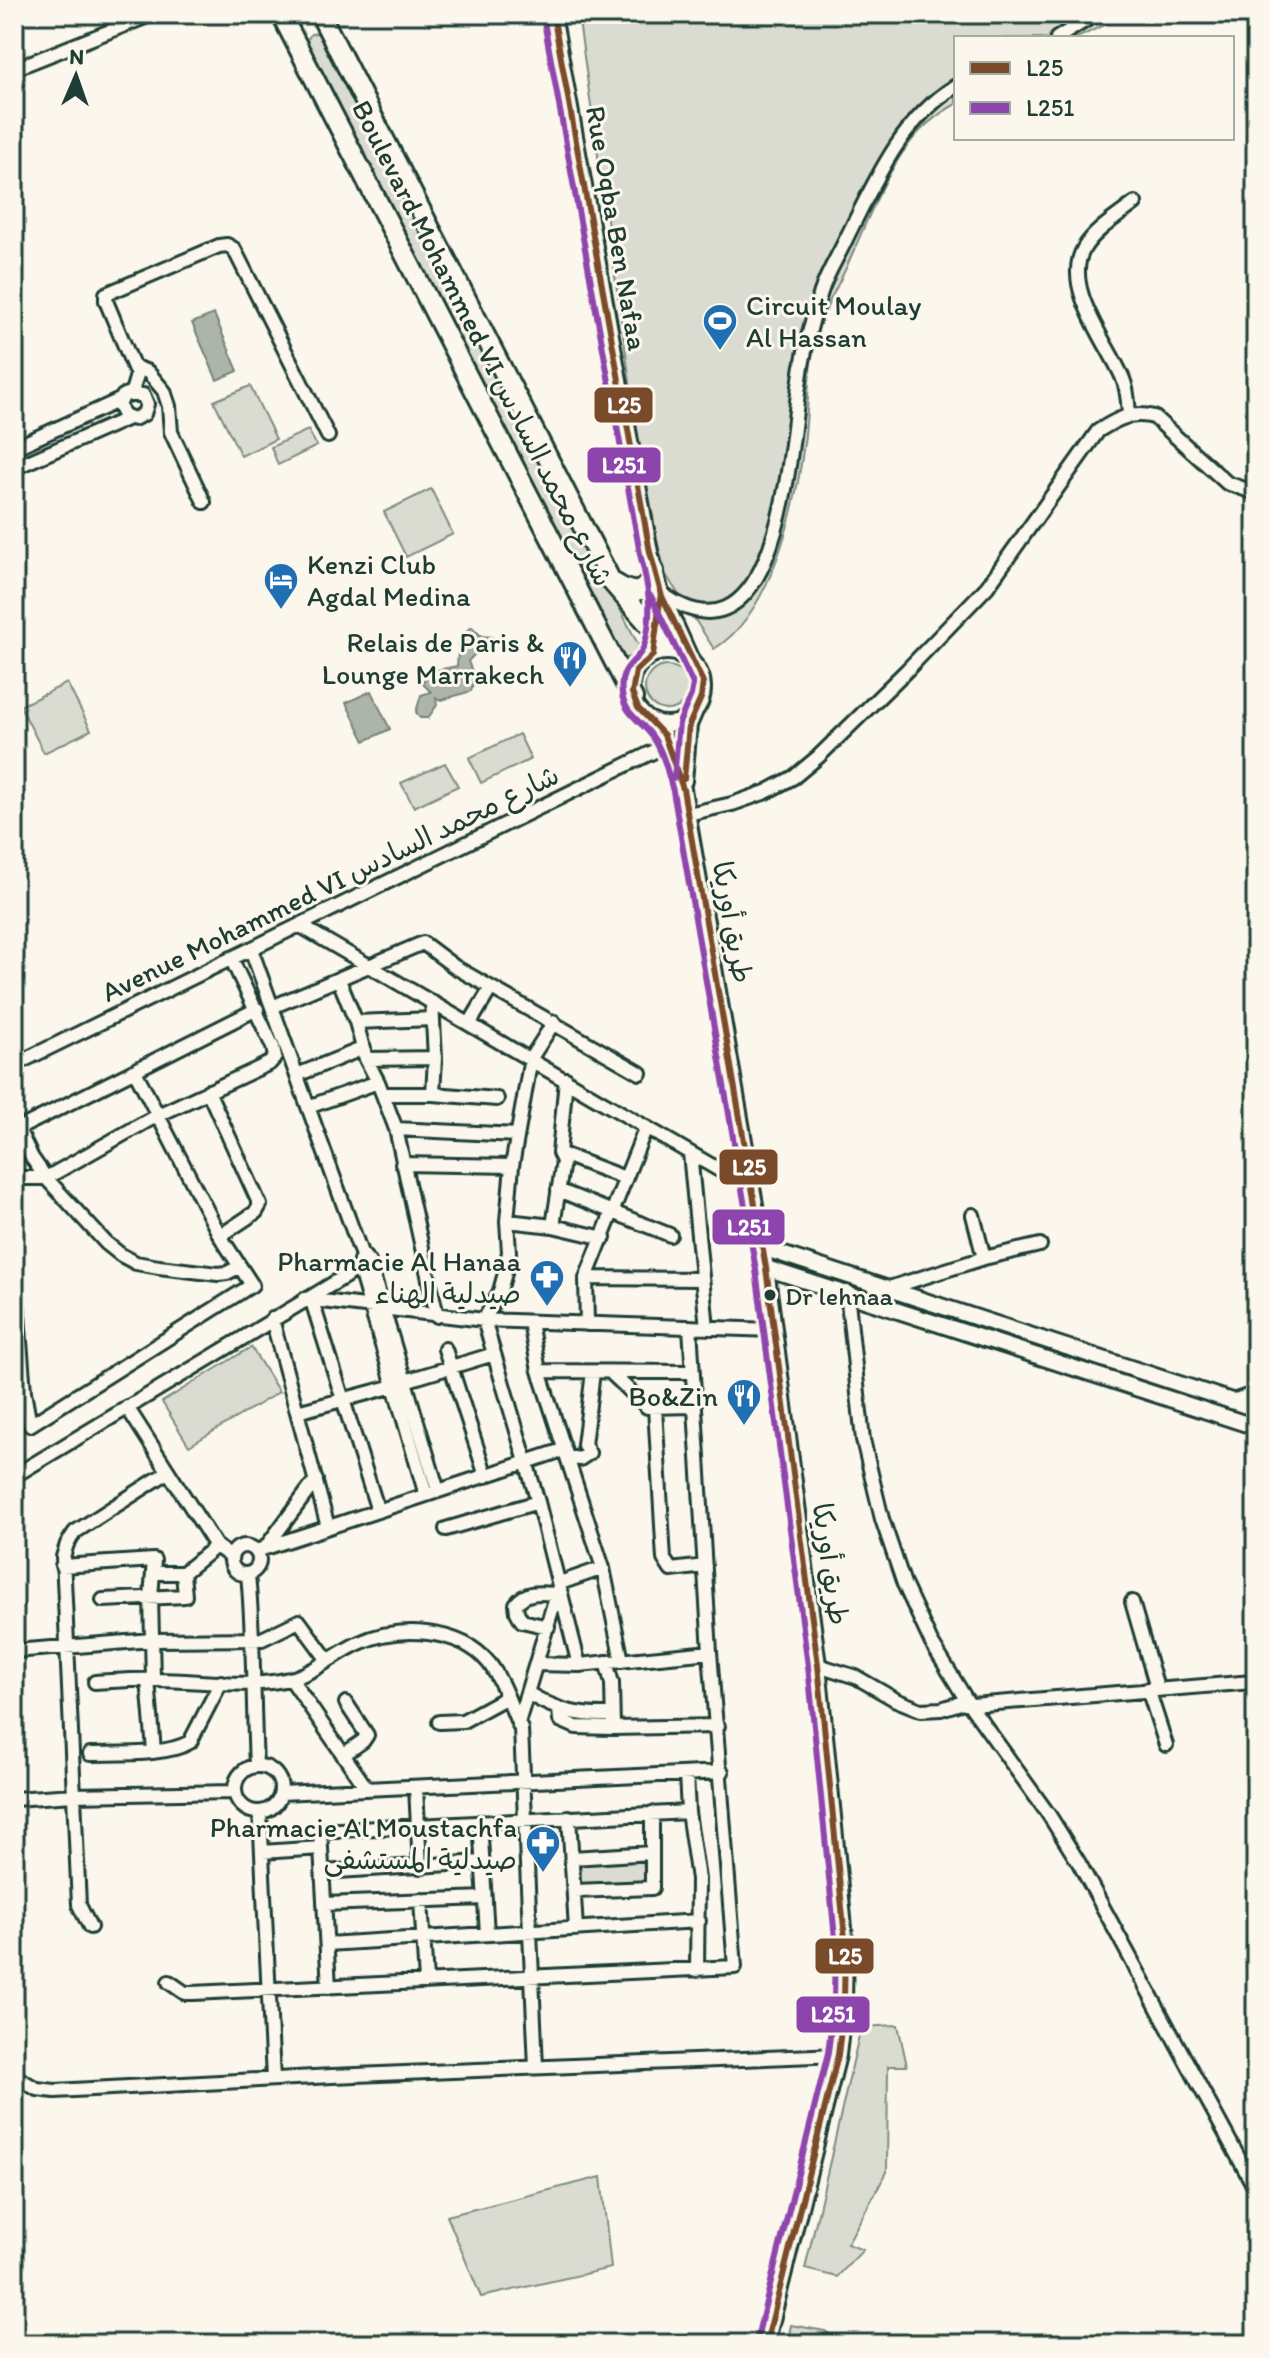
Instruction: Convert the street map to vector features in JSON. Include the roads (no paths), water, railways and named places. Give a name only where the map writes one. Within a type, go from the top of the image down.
[{"type":"main road","name":"Boulevard Mohammed VI شارع محمد السادس","points":[[281,14],[633,698]]},
{"type":"main road","name":"Boulevard Mohammed VI شارع محمد السادس","points":[[320,14],[611,581],[657,633],[687,658]]},
{"type":"main road","points":[[611,581],[627,591],[641,590],[654,571]]},
{"type":"street","name":"Rue Oqba Ben Nafaa","points":[[553,14],[654,571],[687,658]]},
{"type":"street","points":[[1060,36],[1096,14]]},
{"type":"street","points":[[14,69],[145,15]]},
{"type":"street","points":[[661,593],[681,607],[706,611],[723,608],[740,598],[755,581],[768,556],[784,498],[803,363],[822,289],[891,153],[925,110],[954,88]]},
{"type":"street","points":[[1129,415],[1124,381],[1092,322],[1081,290],[1079,266],[1085,247],[1094,236],[1135,203]]},
{"type":"street","points":[[129,418],[121,411],[138,380],[106,301],[106,294],[227,245],[234,249],[328,436]]},
{"type":"street","points":[[135,367],[148,372],[158,381],[167,399],[169,425],[176,446],[204,502]]},
{"type":"street","points":[[14,448],[126,398],[143,395],[146,399],[146,410],[139,417],[129,418],[15,465]]},
{"type":"street","points":[[146,410],[169,414]]},
{"type":"street","points":[[688,814],[766,792],[794,777],[818,757],[987,587],[1098,431],[1118,419],[1141,414],[1154,417],[1227,483],[1256,493]]},
{"type":"street","name":"Rue Oqba Ben Nafaa","points":[[653,655],[661,593]]},
{"type":"street","points":[[669,652],[687,658],[703,682],[696,709],[686,718],[675,722],[653,721],[640,710],[633,698],[631,684],[635,671],[653,655],[669,652]]},
{"type":"street","name":"طريق أوريكا","points":[[683,789],[689,725],[696,709]]},
{"type":"street","name":"طريق أوريكا","points":[[653,721],[667,745],[683,789],[763,1248],[818,1665],[845,1938],[844,2004],[838,2055],[766,2344]]},
{"type":"street","name":"Avenue Mohammed VI شارع محمد السادس","points":[[14,1065],[667,745]]},
{"type":"street","points":[[299,925],[726,1174],[751,1176]]},
{"type":"street","points":[[272,1007],[423,943],[455,967],[640,1073]]},
{"type":"street","points":[[251,949],[363,1261],[432,1493]]},
{"type":"street","points":[[14,1181],[46,1178],[156,1116],[273,1060],[273,1047],[231,958]]},
{"type":"street","points":[[339,980],[396,1129],[437,1316]]},
{"type":"street","points":[[470,1023],[491,988]]},
{"type":"street","points":[[432,1002],[433,1094]]},
{"type":"street","points":[[239,1267],[218,1274],[136,1263],[106,1243],[46,1178],[16,1130],[257,1009]]},
{"type":"street","points":[[356,1022],[433,1019]]},
{"type":"street","points":[[554,1022],[531,1058],[512,1166],[507,1221],[509,1252],[500,1291],[484,1320],[538,1502],[579,1665]]},
{"type":"street","points":[[297,1075],[365,1054],[435,1058]]},
{"type":"street","points":[[14,1264],[24,1392],[30,1425],[52,1408],[251,1286],[252,1281],[239,1267],[220,1236],[135,1071]]},
{"type":"street","points":[[553,1226],[563,1161],[559,1153],[566,1079]]},
{"type":"street","points":[[308,1107],[381,1088],[497,1099]]},
{"type":"street","points":[[208,1091],[260,1205],[256,1212],[220,1236]]},
{"type":"street","points":[[587,1324],[586,1278],[646,1127]]},
{"type":"street","points":[[396,1129],[517,1135]]},
{"type":"street","points":[[559,1153],[625,1178]]},
{"type":"street","points":[[690,1153],[707,1328]]},
{"type":"street","points":[[402,1164],[512,1166]]},
{"type":"street","points":[[558,1190],[670,1235]]},
{"type":"street","points":[[973,1215],[984,1258]]},
{"type":"street","points":[[507,1221],[553,1226],[604,1238]]},
{"type":"street","points":[[889,1288],[984,1258],[1040,1245]]},
{"type":"street","points":[[763,1248],[1256,1409]]},
{"type":"street","points":[[14,1476],[308,1300],[363,1261]]},
{"type":"street","points":[[766,1268],[1256,1427]]},
{"type":"street","points":[[586,1278],[702,1279]]},
{"type":"street","points":[[847,1292],[863,1440],[882,1519],[909,1596],[931,1642],[969,1703],[1011,1766],[1049,1815],[1079,1863],[1256,2190]]},
{"type":"street","points":[[308,1300],[484,1320],[773,1330]]},
{"type":"street","points":[[308,1300],[378,1511]]},
{"type":"street","points":[[272,1319],[328,1527]]},
{"type":"street","points":[[530,1322],[539,1371],[603,1568],[622,1661]]},
{"type":"street","points":[[169,1982],[185,1993],[736,1967],[710,1652],[690,1327]]},
{"type":"street","points":[[445,1349],[486,1476]]},
{"type":"street","points":[[297,1412],[494,1354]]},
{"type":"street","points":[[539,1371],[693,1372]]},
{"type":"street","points":[[248,1574],[234,1570],[231,1557],[234,1550],[242,1546],[261,1549],[526,1462],[565,1454],[580,1459],[589,1453],[584,1445],[593,1372]]},
{"type":"street","points":[[610,1372],[645,1406],[695,1406]]},
{"type":"street","points":[[1233,1401],[1256,1393]]},
{"type":"street","points":[[1205,1410],[1211,1395]]},
{"type":"street","points":[[1228,1418],[1233,1401]]},
{"type":"street","points":[[127,1407],[216,1546],[231,1557]]},
{"type":"street","points":[[655,1408],[664,1559],[671,1570],[705,1566]]},
{"type":"street","points":[[90,1927],[79,1905],[62,1566],[65,1548],[75,1532],[168,1472]]},
{"type":"street","points":[[248,1574],[258,1565],[261,1549],[316,1480]]},
{"type":"street","points":[[446,1529],[538,1502]]},
{"type":"street","points":[[155,1573],[183,1573],[216,1546]]},
{"type":"street","points":[[62,1566],[152,1560],[155,1573],[151,1597],[154,1751]]},
{"type":"street","points":[[548,1627],[522,1621],[516,1604],[521,1598],[534,1592],[558,1589],[603,1568]]},
{"type":"street","points":[[103,1600],[185,1596],[183,1573]]},
{"type":"street","points":[[248,1574],[254,1639],[256,1766]]},
{"type":"street","points":[[518,1723],[558,1589]]},
{"type":"street","points":[[1132,1602],[1166,1745]]},
{"type":"street","points":[[14,1651],[152,1640],[254,1639],[268,1637],[301,1621],[327,1659]]},
{"type":"street","points":[[95,1682],[151,1680],[253,1685],[291,1679],[370,1638],[398,1634],[450,1637],[480,1654],[496,1674],[518,1723],[536,2067]]},
{"type":"street","points":[[537,1664],[579,1665],[710,1652]]},
{"type":"street","points":[[606,1662],[612,1683],[613,1728]]},
{"type":"street","points":[[818,1665],[856,1677],[896,1700],[921,1710],[969,1703],[1253,1682]]},
{"type":"street","points":[[291,1679],[367,1789]]},
{"type":"street","points":[[90,1754],[154,1751],[190,1742],[221,1682]]},
{"type":"street","points":[[529,1694],[559,1710],[602,1715],[611,1715],[612,1711]]},
{"type":"street","points":[[439,1722],[463,1721],[507,1697]]},
{"type":"street","points":[[343,1755],[367,1735],[346,1703]]},
{"type":"street","points":[[559,1710],[560,1720],[569,1726],[718,1726]]},
{"type":"street","points":[[256,1766],[267,1768],[275,1774],[281,1793],[274,1807],[260,1813],[243,1808],[234,1792],[240,1774],[256,1766]]},
{"type":"street","points":[[281,1793],[722,1772]]},
{"type":"street","points":[[686,1774],[698,1879],[697,1970]]},
{"type":"street","points":[[416,1787],[420,1867]]},
{"type":"street","points":[[14,1799],[234,1792]]},
{"type":"street","points":[[329,1987],[320,1831],[688,1812]]},
{"type":"street","points":[[260,1813],[273,2079]]},
{"type":"street","points":[[574,1891],[651,1888],[652,1813]]},
{"type":"street","points":[[569,1817],[576,1929]]},
{"type":"street","points":[[480,1822],[487,1934]]},
{"type":"street","points":[[262,1852],[321,1848]]},
{"type":"street","points":[[572,1858],[652,1853]]},
{"type":"street","points":[[322,1872],[482,1862]]},
{"type":"street","points":[[324,1904],[485,1898]]},
{"type":"street","points":[[421,1900],[426,1982]]},
{"type":"street","points":[[327,1944],[699,1921]]},
{"type":"street","points":[[14,2076],[25,2085],[55,2091],[838,2055]]},
{"type":"place","name":"Circuit Moulay Al Hassan","points":[[720,352]]},
{"type":"place","name":"Kenzi Club Agdal Medina","points":[[281,611]]},
{"type":"place","name":"Relais de Paris & Lounge Marrakech","points":[[570,689]]},
{"type":"place","name":"Dr lehnaa","points":[[770,1295]]},
{"type":"place","name":"Pharmacie Al Hanaa صيدلية الهناء","points":[[547,1308]]},
{"type":"place","name":"Bo&Zin","points":[[744,1427]]},
{"type":"place","name":"Pharmacie Al Moustachfa صيدلية المستشفى","points":[[543,1874]]}]
